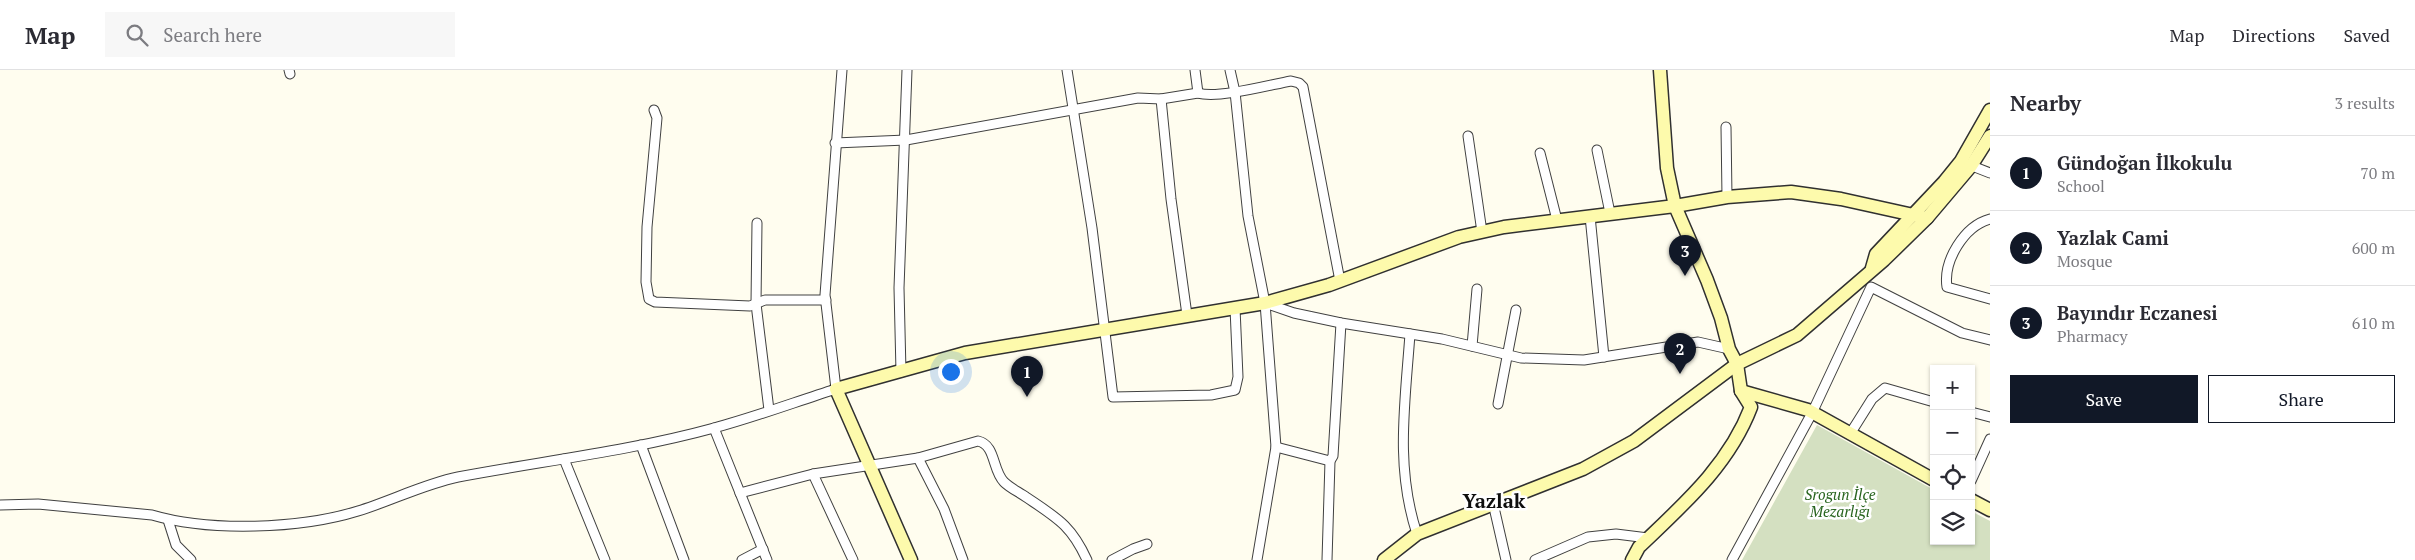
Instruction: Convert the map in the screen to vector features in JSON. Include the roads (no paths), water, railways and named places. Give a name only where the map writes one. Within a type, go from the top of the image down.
[{"type":"street","points":[[842,70],[835,143],[826,300],[836,389],[910,560]]},
{"type":"street","points":[[900,372],[899,288],[906,140],[907,70]]},
{"type":"street","points":[[1067,70],[1092,228],[1113,397],[1211,395],[1235,390],[1238,377],[1234,308]]},
{"type":"street","points":[[1195,70],[1198,93]]},
{"type":"street","points":[[1230,70],[1235,92],[1248,216],[1265,303],[1276,447],[1256,560]]},
{"type":"street","points":[[1632,560],[1639,547],[1713,473],[1742,429],[1751,407],[1742,391],[1737,364],[1729,350],[1721,318],[1707,280],[1675,206],[1667,168],[1660,70]]},
{"type":"street","points":[[835,143],[906,140],[1138,98],[1161,99],[1198,93],[1235,92],[1291,81],[1300,83],[1303,87],[1340,281]]},
{"type":"street","points":[[1161,99],[1170,190],[1187,315]]},
{"type":"street","points":[[654,110],[657,118],[647,227],[646,282],[649,299],[655,302],[750,306],[765,300],[826,300]]},
{"type":"street","points":[[1387,559],[1417,534],[1583,469],[1634,441],[1737,364],[1797,335],[1927,218],[1966,163],[1990,110]]},
{"type":"street","points":[[1726,127],[1727,196]]},
{"type":"street","points":[[1468,136],[1482,232]]},
{"type":"street","points":[[1732,560],[1812,413],[1871,287],[1872,268],[1876,254],[1990,136]]},
{"type":"street","points":[[1597,150],[1610,213]]},
{"type":"street","points":[[1540,153],[1557,220]]},
{"type":"street","points":[[1966,163],[1990,173]]},
{"type":"street","points":[[0,505],[38,504],[152,515],[168,520],[232,527],[314,521],[356,512],[455,478],[641,445],[714,428],[836,389],[965,353],[1265,303],[1340,281],[1459,237],[1482,232],[1557,220],[1675,206],[1727,196],[1791,192],[1841,199],[1927,218]]},
{"type":"street","points":[[1590,216],[1604,357]]},
{"type":"street","points":[[1990,219],[1978,223],[1970,230],[1951,258],[1945,276],[1947,287],[1990,299]]},
{"type":"street","points":[[757,223],[756,304],[769,410]]},
{"type":"street","points":[[1871,287],[1962,333],[1990,340]]},
{"type":"street","points":[[1472,346],[1477,289]]},
{"type":"street","points":[[1265,303],[1294,313],[1472,346],[1521,358],[1575,360],[1698,342],[1729,350]]},
{"type":"street","points":[[1498,404],[1516,310]]},
{"type":"street","points":[[1327,560],[1330,462],[1341,323]]},
{"type":"street","points":[[1410,334],[1402,447],[1408,506],[1417,534]]},
{"type":"street","points":[[1850,434],[1872,399],[1885,388],[1930,401]]},
{"type":"street","points":[[1742,391],[1808,410],[1930,478]]},
{"type":"street","points":[[1975,413],[1990,417]]},
{"type":"street","points":[[714,428],[767,560]]},
{"type":"street","points":[[1975,472],[1990,439]]},
{"type":"street","points":[[740,493],[813,474],[868,464],[918,458],[961,444],[978,441],[984,442],[1003,481],[1052,514],[1069,529],[1077,538],[1087,560]]},
{"type":"street","points":[[641,445],[684,560]]},
{"type":"street","points":[[1276,447],[1330,462]]},
{"type":"street","points":[[918,458],[944,510],[963,560]]},
{"type":"street","points":[[564,459],[605,560]]},
{"type":"street","points":[[813,474],[853,560]]},
{"type":"street","points":[[1975,502],[1990,510]]},
{"type":"street","points":[[1493,503],[1506,560]]},
{"type":"street","points":[[168,520],[176,545],[191,560]]},
{"type":"street","points":[[1535,560],[1588,537],[1616,534],[1648,538]]},
{"type":"street","points":[[1112,560],[1147,544]]},
{"type":"street","points":[[742,560],[763,549]]},
{"type":"place","name":"Bayındır Eczanesi","points":[[1685,276]]},
{"type":"place","name":"Yazlak Cami","points":[[1680,374]]},
{"type":"place","name":"Gündoğan İlkokulu","points":[[1027,397]]},
{"type":"district","name":"Yazlak","points":[[1494,500]]},
{"type":"park label","name":"Srogun İlçe Mezarlığı","points":[[1840,502]]}]
